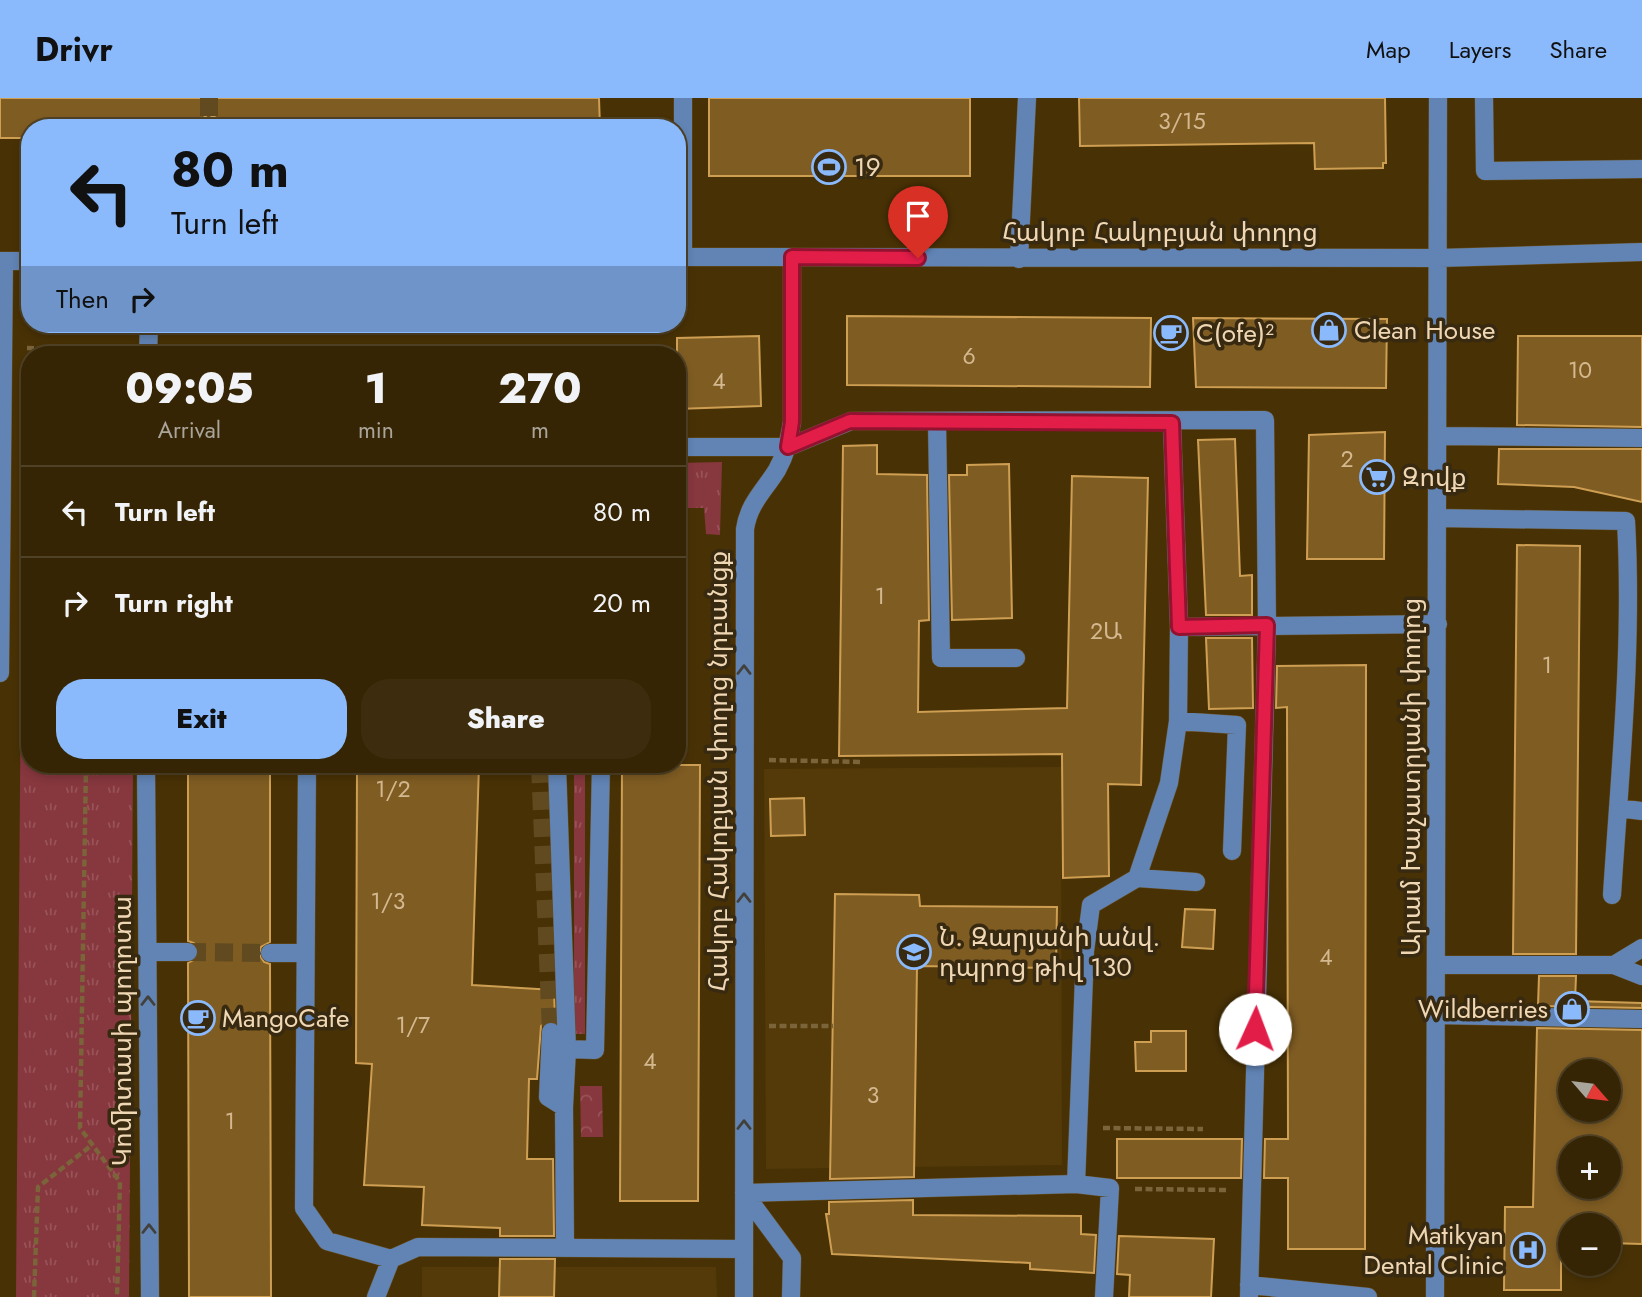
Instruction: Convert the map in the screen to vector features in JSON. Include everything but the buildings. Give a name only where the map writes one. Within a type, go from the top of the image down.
[{"type":"street","points":[[683,98],[683,119]]},
{"type":"street","points":[[1019,258],[1027,98]]},
{"type":"street","name":"Արամ Խաչատրյանի փողոց","points":[[1435,1297],[1438,98]]},
{"type":"street","points":[[1484,98],[1485,171],[1642,169]]},
{"type":"street","name":"Հակոբ Հակոբյան փողոց","points":[[686,256],[1439,258],[1642,252]]},
{"type":"street","name":"Հակոբ Հակոբյան փողոց նրբանցք","points":[[744,1297],[744,529],[752,502],[776,471],[788,447],[792,422],[792,257]]},
{"type":"street","points":[[0,673],[2,261],[21,261]]},
{"type":"street","points":[[686,447],[788,447],[850,421],[1265,421],[1267,625],[1249,1291],[1368,1297]]},
{"type":"street","points":[[937,422],[940,658],[1016,658]]},
{"type":"street","points":[[1137,878],[1169,783],[1178,721],[1179,627],[1172,423]]},
{"type":"street","points":[[1439,436],[1642,438]]},
{"type":"street","points":[[1438,518],[1626,521],[1635,543],[1634,726],[1618,808],[1612,895]]},
{"type":"street","points":[[1179,627],[1437,624]]},
{"type":"street","points":[[1178,721],[1237,725],[1232,851]]},
{"type":"street","name":"Կոմիտասի պողոտա","points":[[146,773],[150,1297]]},
{"type":"street","points":[[307,773],[304,1208],[327,1241],[391,1259],[418,1247],[744,1249]]},
{"type":"street","points":[[557,773],[567,1048],[564,1107],[565,1247]]},
{"type":"street","points":[[567,1048],[595,1050],[601,773]]},
{"type":"street","points":[[1618,808],[1642,811]]},
{"type":"street","points":[[1076,1184],[1085,951],[1091,905],[1137,878],[1196,882]]},
{"type":"street","points":[[1614,965],[1642,948]]},
{"type":"street","points":[[148,952],[188,952]]},
{"type":"street","points":[[270,953],[305,953]]},
{"type":"street","points":[[1437,965],[1614,965],[1642,976]]},
{"type":"street","points":[[1436,1015],[1641,1019]]},
{"type":"street","points":[[551,1032],[548,1097],[564,1107]]},
{"type":"street","points":[[744,1193],[1076,1184],[1110,1188],[1104,1297]]},
{"type":"street","points":[[744,1193],[792,1258],[791,1297]]},
{"type":"street","points":[[376,1297],[391,1259]]},
{"type":"path","points":[[16,348],[21,348]]},
{"type":"path","points":[[744,760],[860,762]]},
{"type":"path","points":[[86,773],[80,1128],[120,1182],[117,1297]]},
{"type":"path","points":[[744,1025],[833,1026]]},
{"type":"path","points":[[1078,1127],[1203,1129]]},
{"type":"path","points":[[34,1297],[37,1187],[92,1145]]},
{"type":"path","points":[[1110,1188],[1204,1189]]},
{"type":"shaded area","name":"Ն. Զարյանի անվ. դպրոց թիվ 130","points":[[1061,767],[1062,1165],[766,1169],[764,769]]},
{"type":"shaded area","points":[[422,1267],[716,1267],[717,1297],[422,1297]]},
{"type":"green space","points":[[722,462],[720,535],[706,534],[704,508],[686,508],[686,463]]},
{"type":"green space","points":[[21,663],[21,773],[133,773],[129,1297],[16,1297]]},
{"type":"green space","points":[[574,773],[585,773],[585,1034],[574,1034]]},
{"type":"green space","points":[[580,1086],[602,1086],[603,1137],[581,1137]]},
{"type":"tunnel","points":[[209,98],[209,119]]},
{"type":"tunnel","points":[[540,773],[551,1032]]},
{"type":"tunnel","points":[[188,952],[270,953]]},
{"type":"place","name":"19","points":[[829,167]]},
{"type":"place","name":"Clean House","points":[[1329,330]]},
{"type":"place","name":"C(ofe)²","points":[[1171,333]]},
{"type":"place","name":"Զովք","points":[[1377,477]]},
{"type":"place","name":"Ն. Զարյանի անվ. դպրոց թիվ 130","points":[[914,952]]},
{"type":"place","name":"Wildberries","points":[[1572,1009]]},
{"type":"place","name":"MangoCafe","points":[[198,1018]]},
{"type":"place","name":"Matikyan Dental Clinic","points":[[1528,1250]]},
{"type":"route","points":[[918,258],[792,257],[792,422],[788,447],[850,421],[1172,423],[1179,627],[1267,625],[1255,1029]]}]
